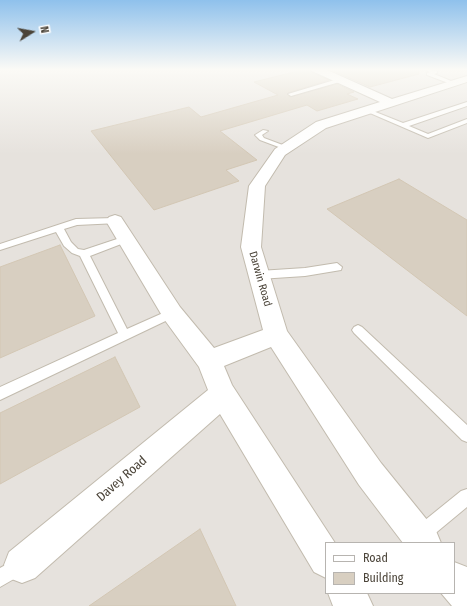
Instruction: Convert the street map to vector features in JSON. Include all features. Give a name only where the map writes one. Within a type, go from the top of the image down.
[{"type":"street","points":[[379,97],[391,103]]},
{"type":"street","name":"Darwin Road","points":[[409,97],[366,110],[321,126],[280,152],[257,186],[251,247],[276,335],[370,474],[421,540]]},
{"type":"street","points":[[120,230],[172,313],[209,361],[223,394],[325,558]]},
{"type":"street","points":[[209,361],[276,335]]},
{"type":"street","name":"Davey Road","points":[[11,572],[223,394]]},
{"type":"street","points":[[455,581],[467,595]]},
{"type":"street","points":[[347,594],[354,606]]},
{"type":"lane","points":[[404,125],[467,104]]},
{"type":"lane","points":[[366,110],[428,136],[467,121]]},
{"type":"lane","points":[[265,131],[258,135],[262,139],[286,148]]},
{"type":"lane","points":[[0,247],[76,222],[120,230]]},
{"type":"lane","points":[[58,227],[67,244],[75,251],[84,254],[125,336]]},
{"type":"lane","points":[[84,254],[120,230]]},
{"type":"lane","points":[[259,275],[305,272],[337,267]]},
{"type":"lane","points":[[0,394],[172,313]]},
{"type":"lane","points":[[358,330],[467,435]]},
{"type":"lane","points":[[421,540],[467,497]]},
{"type":"shaded area","points":[[0,97],[467,97],[467,606],[0,606]]},
{"type":"building","points":[[270,97],[354,97],[358,99],[317,111],[307,105],[220,131],[257,160],[226,170],[239,181],[154,210],[91,131],[189,107],[201,117]]},
{"type":"building","points":[[399,179],[467,220],[467,316],[327,209]]},
{"type":"building","points":[[60,245],[95,316],[0,358],[0,267]]},
{"type":"building","points":[[115,357],[140,407],[0,484],[0,413]]},
{"type":"building","points":[[200,529],[236,606],[89,606]]}]
